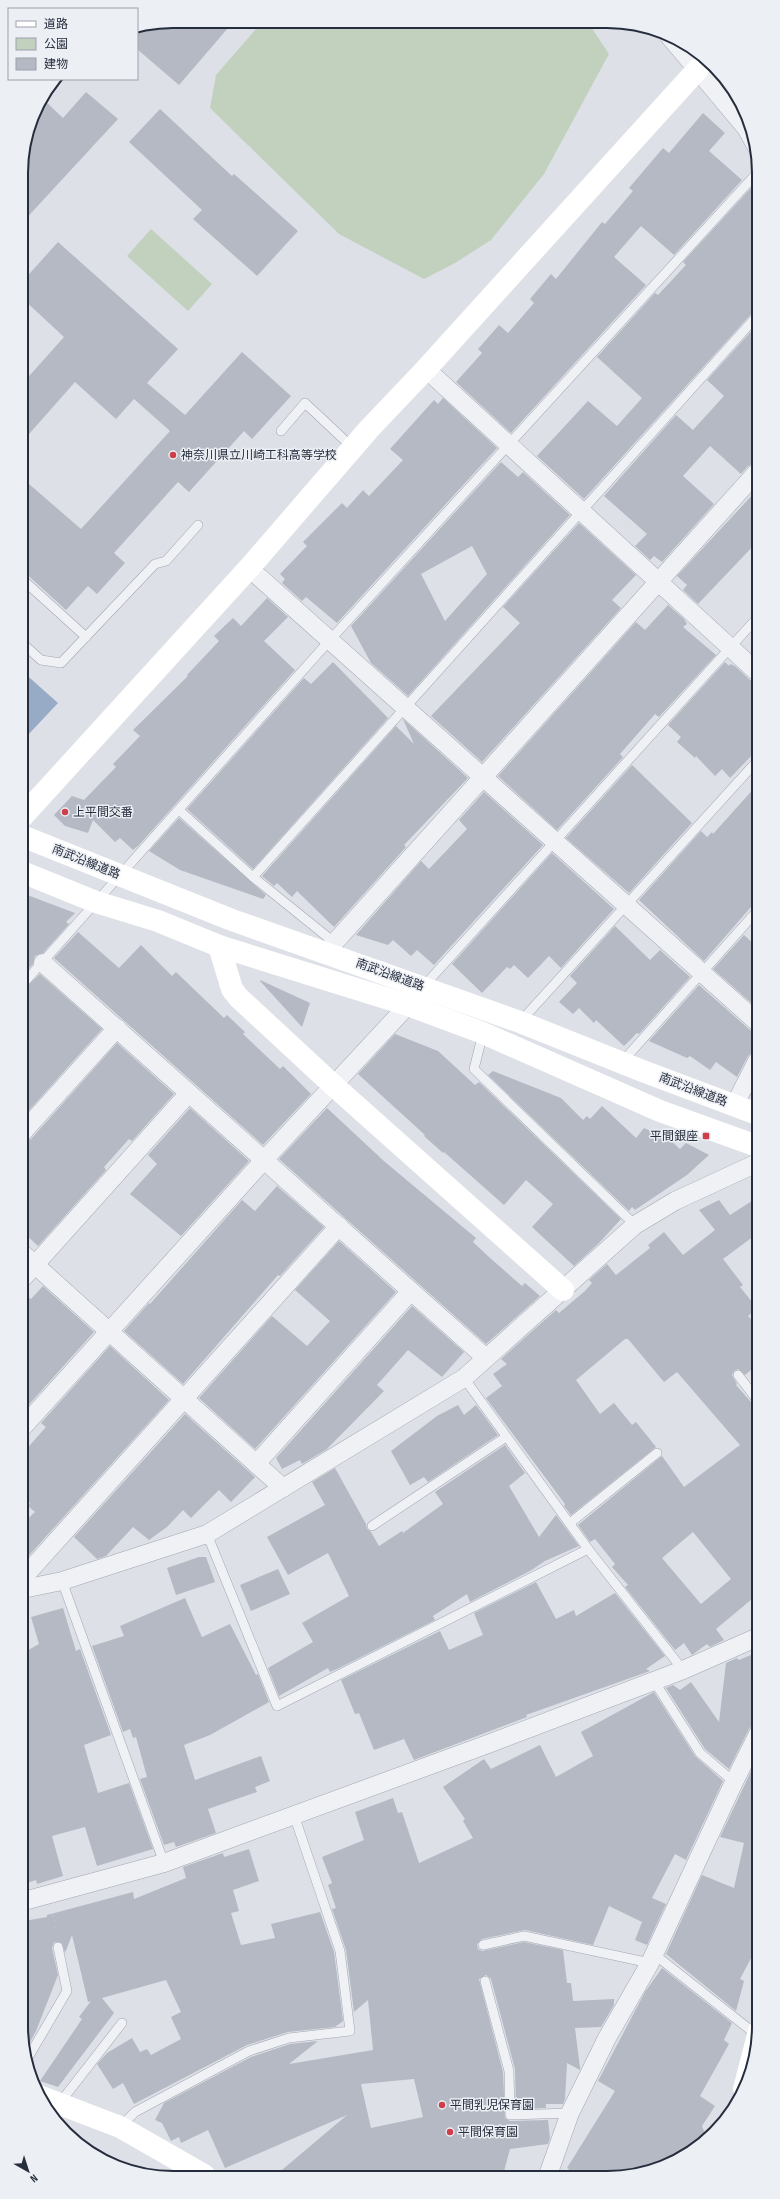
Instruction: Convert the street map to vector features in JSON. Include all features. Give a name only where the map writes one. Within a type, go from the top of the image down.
[{"type":"street","points":[[687,51],[703,65],[743,124]]},
{"type":"street","points":[[28,811],[249,568],[353,448],[703,65]]},
{"type":"street","points":[[426,369],[752,667]]},
{"type":"street","points":[[330,948],[752,477]]},
{"type":"street","points":[[249,568],[752,1018]]},
{"type":"street","name":"南武沿線道路","points":[[28,838],[232,920],[330,948],[423,987],[520,1022],[622,1063],[752,1112]]},
{"type":"street","name":"南武沿線道路","points":[[28,874],[96,902],[158,922],[219,946],[408,1005],[483,1033],[660,1111],[752,1144]]},
{"type":"street","points":[[219,946],[232,989],[238,997],[333,1085],[563,1290]]},
{"type":"street","points":[[43,963],[486,1358]]},
{"type":"street","points":[[28,1421],[264,1160],[408,1005]]},
{"type":"street","points":[[28,1126],[117,1028]]},
{"type":"street","points":[[734,1106],[752,1071]]},
{"type":"street","points":[[189,1093],[29,1260],[283,1488]]},
{"type":"street","points":[[28,1588],[62,1581],[207,1534],[464,1378],[635,1225],[675,1201],[752,1166]]},
{"type":"street","points":[[28,1572],[339,1226]]},
{"type":"street","points":[[256,1464],[411,1291]]},
{"type":"street","points":[[28,1900],[164,1863],[477,1749],[683,1670],[752,1640]]},
{"type":"street","points":[[549,2171],[570,2113],[607,2038],[652,1958],[752,1746]]},
{"type":"street","points":[[47,2099],[120,2127],[197,2171]]},
{"type":"lane","points":[[28,979],[330,640],[752,178]]},
{"type":"lane","points":[[253,878],[752,321]]},
{"type":"lane","points":[[280,431],[305,404],[353,448]]},
{"type":"lane","points":[[28,648],[42,660],[61,664],[155,564],[166,561],[198,525]]},
{"type":"lane","points":[[28,584],[86,637]]},
{"type":"lane","points":[[423,987],[752,623]]},
{"type":"lane","points":[[520,1022],[752,767]]},
{"type":"lane","points":[[179,810],[330,948]]},
{"type":"lane","points":[[622,1063],[752,917]]},
{"type":"lane","points":[[483,1033],[474,1069],[635,1225]]},
{"type":"lane","points":[[738,1375],[752,1393]]},
{"type":"lane","points":[[464,1378],[588,1549],[683,1670]]},
{"type":"lane","points":[[372,1526],[506,1437]]},
{"type":"lane","points":[[570,1524],[657,1453]]},
{"type":"lane","points":[[207,1534],[277,1706],[588,1549]]},
{"type":"lane","points":[[62,1581],[164,1863]]},
{"type":"lane","points":[[654,1681],[700,1753],[734,1782]]},
{"type":"lane","points":[[120,2127],[135,2112],[249,2051],[289,2038],[350,2031],[340,1951],[294,1815]]},
{"type":"lane","points":[[483,1945],[524,1936],[652,1958],[752,2030]]},
{"type":"lane","points":[[31,2053],[67,1991],[58,1947]]},
{"type":"lane","points":[[485,1981],[509,2071],[510,2114],[570,2113]]},
{"type":"lane","points":[[59,2104],[122,2023]]},
{"type":"path","points":[[50,1893],[58,1947]]},
{"type":"green space","points":[[257,28],[592,28],[609,54],[544,174],[491,240],[455,263],[424,279],[339,234],[210,108],[216,75]]},
{"type":"green space","points":[[151,229],[212,284],[188,311],[127,256]]},
{"type":"water","points":[[28,676],[58,703],[28,735]]},
{"type":"building","points":[[163,28],[228,28],[179,85],[138,50],[138,32]]},
{"type":"building","points":[[86,92],[118,119],[28,216],[29,154],[33,135],[46,102],[63,118]]},
{"type":"building","points":[[160,109],[232,176],[234,174],[298,231],[257,276],[193,219],[202,210],[129,142]]},
{"type":"building","points":[[703,113],[725,133],[709,151],[742,180],[674,255],[641,226],[614,257],[646,285],[511,433],[456,382],[482,353],[478,349],[499,325],[508,333],[534,303],[530,299],[551,274],[556,279],[602,222],[605,224],[633,191],[629,188],[663,148],[669,153]]},
{"type":"building","points":[[751,188],[752,189],[752,313],[584,499],[537,456],[588,401],[617,426],[642,398],[597,357],[655,293],[658,295],[686,265],[683,262]]},
{"type":"building","points":[[58,242],[178,349],[147,383],[185,415],[242,352],[291,396],[252,439],[244,431],[189,492],[178,482],[114,553],[125,563],[97,594],[88,586],[66,610],[28,575],[28,483],[81,529],[170,431],[134,399],[116,419],[75,382],[28,435],[28,377],[64,337],[28,304],[28,275]]},
{"type":"building","points":[[752,330],[752,464],[748,466],[741,474],[710,446],[683,476],[714,504],[662,562],[654,556],[650,560],[635,546],[647,534],[604,496],[676,415],[693,430],[724,396],[707,380]]},
{"type":"building","points":[[443,398],[497,448],[337,623],[306,597],[302,601],[282,583],[285,579],[280,574],[307,546],[303,542],[342,503],[347,508],[363,490],[369,496],[403,460],[390,449],[434,400],[438,404]]},
{"type":"building","points":[[501,462],[518,477],[523,472],[570,515],[408,696],[371,663],[351,626]],"holes":[[[472,546],[487,574],[445,621],[421,574]]]},
{"type":"building","points":[[752,495],[752,547],[698,604],[683,590],[687,585],[677,576]]},
{"type":"building","points":[[579,523],[636,575],[612,600],[621,608],[482,762],[431,716],[520,623],[503,607]]},
{"type":"building","points":[[267,598],[288,617],[264,641],[295,670],[133,850],[120,838],[115,842],[93,820],[88,833],[65,826],[54,815],[72,796],[84,800],[116,767],[113,764],[140,736],[133,730],[188,676],[187,675],[219,641],[214,636],[233,618],[241,626]]},
{"type":"building","points":[[668,605],[684,619],[687,624],[683,627],[716,655],[659,717],[655,714],[620,754],[623,757],[557,830],[498,776],[636,622],[645,630]]},
{"type":"building","points":[[333,662],[388,718],[253,869],[187,809],[304,678],[311,684]]},
{"type":"building","points":[[725,662],[729,666],[730,664],[735,666],[752,681],[752,755],[730,778],[722,769],[715,776],[696,756],[695,758],[677,742],[681,737],[668,725]]},
{"type":"building","points":[[403,719],[468,778],[404,845],[406,847],[334,927],[297,891],[292,897],[277,883],[274,886],[262,876],[396,726],[414,744]]},
{"type":"building","points":[[632,765],[692,823],[629,893],[566,838]]},
{"type":"building","points":[[752,791],[752,906],[704,961],[639,900],[701,831],[707,837],[712,832],[713,834]]},
{"type":"building","points":[[484,792],[543,845],[434,965],[417,950],[411,956],[393,940],[388,945],[356,935],[421,861],[429,869],[467,829],[459,820]]},
{"type":"building","points":[[179,818],[266,895],[263,899],[180,870],[149,851]]},
{"type":"building","points":[[552,853],[614,909],[561,968],[549,956],[528,978],[514,965],[510,969],[507,967],[482,993],[452,964]]},
{"type":"building","points":[[28,895],[75,913],[66,922],[69,924],[43,953],[35,956],[33,964],[28,969]]},
{"type":"building","points":[[615,926],[650,960],[660,950],[690,977],[639,1034],[637,1033],[624,1046],[596,1020],[594,1023],[579,1008],[573,1014],[559,1002],[577,983],[570,976]]},
{"type":"building","points":[[78,932],[119,968],[141,945],[172,976],[176,972],[224,1018],[227,1015],[245,1032],[243,1034],[280,1069],[283,1066],[311,1094],[263,1145],[54,958]]},
{"type":"building","points":[[744,935],[752,942],[752,1004],[713,969]]},
{"type":"building","points":[[40,974],[102,1029],[28,1111],[28,985]]},
{"type":"building","points":[[260,981],[310,1003],[302,1027]]},
{"type":"building","points":[[699,985],[752,1031],[752,1052],[748,1056],[737,1077],[716,1062],[710,1070],[690,1056],[687,1058],[649,1041]]},
{"type":"building","points":[[395,1034],[438,1051],[475,1085],[479,1082],[621,1219],[599,1243],[574,1266],[532,1227],[553,1204],[526,1180],[504,1205],[424,1136],[425,1135],[358,1074]]},
{"type":"building","points":[[117,1043],[174,1094],[132,1141],[129,1139],[104,1167],[106,1170],[38,1246],[28,1237],[28,1140],[31,1139]]},
{"type":"building","points":[[493,1071],[561,1098],[583,1120],[587,1116],[590,1119],[602,1106],[636,1138],[644,1128],[670,1140],[680,1149],[686,1143],[709,1155],[687,1175],[635,1210],[632,1207],[629,1211],[488,1075]]},
{"type":"building","points":[[190,1108],[249,1161],[181,1236],[130,1194],[157,1164],[148,1155]]},
{"type":"building","points":[[327,1108],[385,1162],[476,1238],[473,1242],[489,1257],[522,1286],[525,1283],[540,1296],[486,1344],[279,1159]]},
{"type":"building","points":[[277,1186],[324,1227],[280,1276],[278,1275],[183,1384],[124,1331],[149,1303],[150,1304],[242,1200],[255,1211]]},
{"type":"building","points":[[719,1200],[730,1215],[752,1201],[752,1237],[723,1259],[743,1285],[740,1287],[752,1302],[752,1312],[748,1316],[752,1320],[752,1369],[745,1375],[738,1369],[734,1371],[732,1375],[737,1384],[736,1385],[752,1403],[752,1599],[716,1629],[724,1640],[710,1647],[707,1644],[692,1655],[684,1643],[675,1650],[625,1587],[628,1585],[612,1567],[615,1564],[595,1539],[590,1542],[578,1525],[662,1456],[684,1487],[740,1445],[677,1372],[664,1382],[628,1339],[625,1339],[576,1380],[600,1414],[614,1403],[632,1425],[636,1422],[656,1447],[571,1515],[564,1506],[565,1504],[486,1398],[502,1386],[493,1374],[507,1364],[501,1359],[556,1310],[559,1313],[585,1291],[592,1283],[589,1280],[607,1264],[616,1275],[650,1248],[648,1245],[664,1232],[683,1255],[715,1230],[699,1210]],"holes":[[[693,1532],[731,1579],[701,1604],[662,1558]]]},
{"type":"building","points":[[339,1241],[396,1292],[255,1449],[199,1398],[272,1316],[307,1346],[330,1321],[295,1290]]},
{"type":"building","points":[[43,1286],[94,1332],[28,1406],[28,1297],[31,1299]]},
{"type":"building","points":[[412,1306],[464,1352],[442,1377],[408,1350],[377,1385],[384,1391],[327,1449],[302,1464],[300,1460],[282,1469],[276,1458]]},
{"type":"building","points":[[110,1346],[169,1400],[28,1556],[28,1518],[35,1512],[28,1506],[30,1503],[28,1501],[28,1447],[46,1427],[41,1423]]},
{"type":"building","points":[[458,1405],[464,1415],[476,1405],[498,1435],[428,1482],[424,1477],[410,1485],[391,1451],[437,1416]]},
{"type":"building","points":[[185,1414],[255,1477],[231,1502],[219,1490],[191,1518],[183,1510],[167,1527],[149,1540],[133,1527],[106,1556],[97,1559],[74,1537]]},
{"type":"building","points":[[505,1445],[525,1473],[509,1486],[539,1537],[556,1515],[579,1546],[545,1561],[530,1571],[470,1602],[467,1594],[433,1616],[435,1620],[337,1669],[330,1672],[328,1668],[279,1696],[268,1668],[313,1642],[302,1623],[349,1596],[328,1553],[288,1575],[267,1537],[325,1505],[312,1482],[335,1468],[366,1524],[367,1529],[371,1532],[379,1546],[402,1531],[403,1533],[443,1504],[435,1492]]},
{"type":"building","points":[[199,1557],[206,1557],[215,1582],[176,1595],[167,1568]]},
{"type":"building","points":[[278,1569],[290,1594],[251,1611],[240,1585]]},
{"type":"building","points":[[536,1582],[556,1619],[574,1610],[576,1616],[615,1593],[665,1656],[646,1669],[650,1671],[526,1715],[527,1717],[414,1760],[404,1739],[374,1750],[359,1713],[355,1714],[341,1680],[440,1631],[449,1650],[483,1635],[474,1613]]},
{"type":"building","points":[[185,1598],[202,1637],[230,1624],[256,1675],[258,1674],[269,1702],[210,1735],[184,1745],[195,1780],[261,1756],[270,1781],[255,1787],[257,1792],[208,1809],[216,1833],[176,1847],[174,1842],[164,1845],[140,1779],[147,1777],[136,1737],[133,1738],[130,1729],[123,1732],[92,1646],[124,1636],[120,1626]]},
{"type":"building","points":[[63,1608],[76,1651],[80,1649],[111,1735],[84,1745],[98,1793],[129,1783],[153,1849],[97,1866],[85,1827],[52,1836],[63,1876],[37,1884],[36,1880],[28,1883],[28,1650],[39,1644],[31,1617]]},
{"type":"building","points":[[752,1655],[752,1726],[749,1729],[729,1769],[705,1749],[666,1688],[673,1685],[680,1690],[691,1682],[719,1722],[726,1663],[737,1658],[739,1660]]},
{"type":"building","points":[[654,1692],[695,1756],[723,1781],[686,1860],[675,1854],[652,1898],[666,1904],[647,1945],[635,1940],[642,1922],[609,1906],[593,1945],[525,1930],[482,1939],[477,1944],[478,1949],[482,1951],[524,1942],[563,1950],[567,1983],[571,1983],[573,2001],[614,1999],[614,2005],[601,2027],[575,2028],[580,2070],[567,2063],[565,2099],[563,2104],[546,2104],[546,2108],[516,2109],[515,2069],[491,1979],[486,1975],[479,1979],[503,2072],[505,2118],[510,2121],[548,2120],[550,2138],[548,2144],[510,2149],[504,2171],[281,2171],[347,2115],[225,2168],[208,2130],[181,2143],[179,2137],[171,2141],[162,2123],[155,2120],[164,2103],[251,2057],[290,2044],[318,2041],[289,2064],[373,2050],[368,2000],[354,2012],[346,1950],[332,1909],[336,1908],[328,1885],[332,1883],[322,1857],[364,1840],[355,1812],[393,1798],[398,1813],[402,1812],[419,1863],[473,1838],[463,1821],[465,1819],[443,1787],[484,1759],[491,1769],[540,1745],[556,1777],[593,1756],[581,1732]],"holes":[[[414,2079],[423,2117],[371,2128],[361,2084]]]},
{"type":"building","points":[[752,1769],[752,1956],[740,1979],[744,1981],[736,2011],[666,1954],[702,1875],[734,1888],[744,1843],[720,1837]]},
{"type":"building","points":[[249,1849],[259,1881],[233,1890],[239,1911],[231,1913],[241,1945],[275,1938],[271,1924],[320,1912],[334,1952],[343,2021],[335,2027],[288,2032],[247,2045],[134,2104],[123,2083],[113,2089],[97,2064],[107,2053],[132,2038],[140,2052],[147,2049],[151,2055],[181,2039],[171,2017],[181,2012],[166,1980],[102,1998],[114,2013],[58,2087],[40,2081],[82,2019],[79,2017],[91,2001],[88,2002],[72,1935],[65,1953],[62,1943],[54,1942],[52,1948],[58,1975],[36,2031],[29,2044],[28,1920],[47,1917],[47,1915],[133,1892],[134,1899],[186,1878],[183,1867],[223,1853],[224,1857]]},
{"type":"building","points":[[662,1968],[732,2023],[724,2040],[729,2044],[700,2096],[715,2106],[702,2126],[705,2133],[680,2152],[645,2166],[617,2171],[568,2171],[569,2169],[567,2168],[615,2091],[598,2081],[645,1992]]},
{"type":"place","name":"神奈川県立川崎工科高等学校","points":[[173,455]]},
{"type":"place","name":"上平間交番","points":[[65,812]]},
{"type":"place","name":"平間銀座","points":[[706,1136]]},
{"type":"place","name":"平間乳児保育園","points":[[442,2105]]},
{"type":"place","name":"平間保育園","points":[[450,2132]]}]
